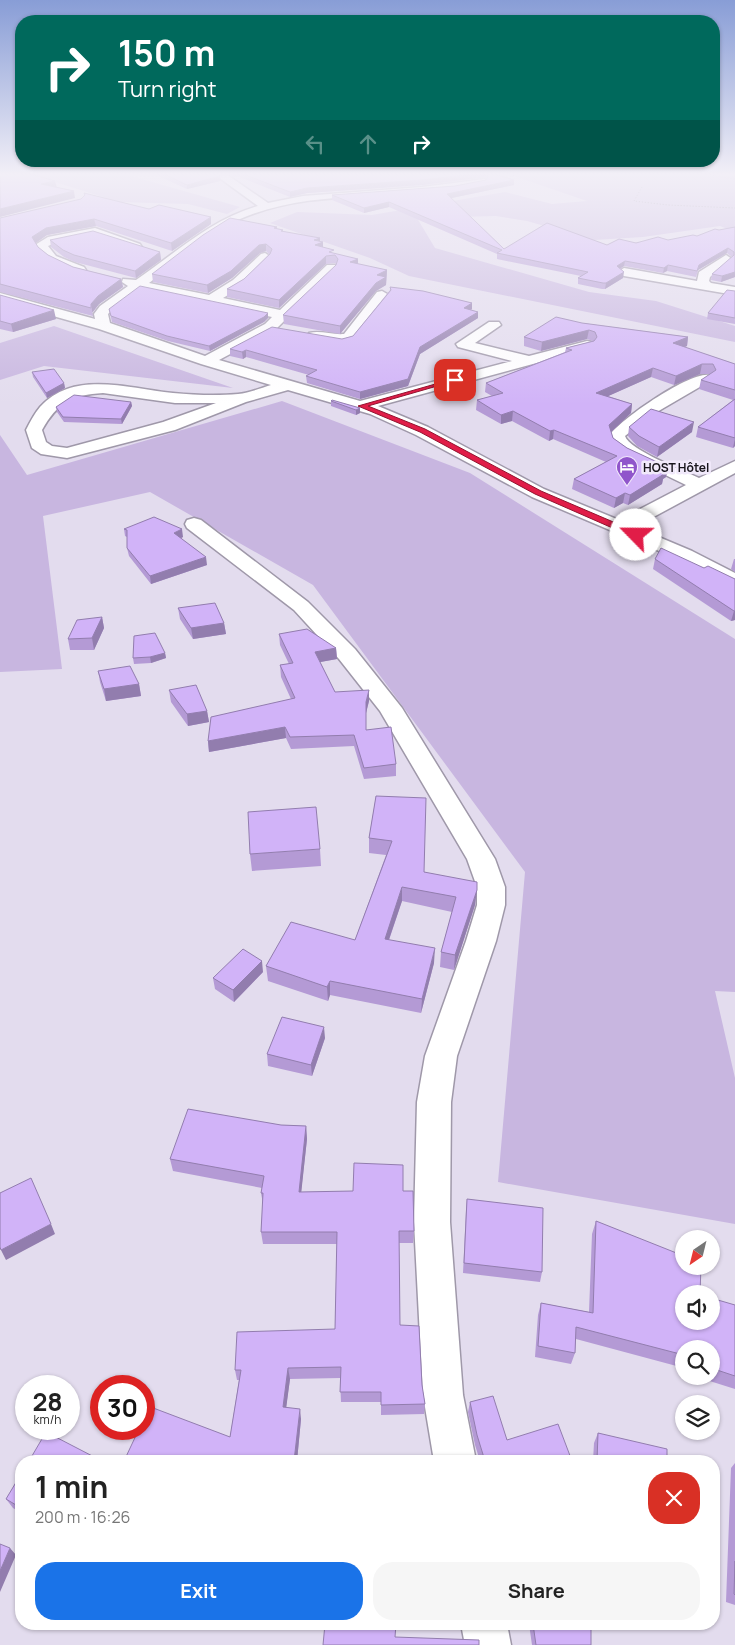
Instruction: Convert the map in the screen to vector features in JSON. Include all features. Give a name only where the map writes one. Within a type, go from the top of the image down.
[{"type":"street","points":[[44,251],[62,264],[96,274]]},
{"type":"street","points":[[150,251],[174,258]]},
{"type":"street","points":[[104,326],[101,314],[104,308],[184,251]]},
{"type":"street","points":[[210,300],[238,283],[265,257]]},
{"type":"street","points":[[706,286],[703,278],[704,275],[726,259]]},
{"type":"street","points":[[206,361],[270,327],[331,268]]},
{"type":"street","points":[[624,272],[735,291]]},
{"type":"street","points":[[113,278],[138,285],[283,315]]},
{"type":"street","points":[[270,327],[334,340],[348,338],[382,295]]},
{"type":"street","points":[[0,297],[104,326],[206,361],[361,406],[422,431],[530,488],[685,556],[735,582]]},
{"type":"street","points":[[494,325],[463,344],[529,361]]},
{"type":"street","points":[[361,406],[587,345]]},
{"type":"street","points":[[700,485],[632,452],[619,443],[617,436],[622,428],[635,418],[705,378]]},
{"type":"street","points":[[240,399],[169,398],[106,389],[82,388],[58,399],[45,411],[34,430],[38,444],[55,452],[67,453],[169,426],[240,399],[288,385]]},
{"type":"street","points":[[619,528],[735,466]]},
{"type":"street","points":[[194,524],[301,606],[347,654],[390,708],[400,724],[481,859],[491,887],[491,905],[484,932],[441,1056],[434,1102],[432,1222],[444,1395],[454,1455]]},
{"type":"street","points":[[485,1630],[488,1645]]},
{"type":"shaded area","points":[[349,251],[445,251],[589,292],[656,301],[735,326],[735,342],[409,276]]},
{"type":"shaded area","points":[[54,326],[233,388],[44,366],[0,380],[0,343]]},
{"type":"shaded area","points":[[282,401],[470,473],[735,639],[735,992],[715,991],[735,1078],[735,1224],[498,1182],[525,872],[313,585],[150,492],[43,516],[62,669],[0,672],[0,435],[27,475]]},
{"type":"building","points":[[0,251],[43,251],[73,267],[121,279],[98,296],[91,304],[91,308],[0,284]]},
{"type":"building","points":[[65,251],[160,252],[135,271]]},
{"type":"building","points":[[182,251],[253,251],[231,271],[207,285],[152,274]]},
{"type":"building","points":[[271,251],[332,251],[329,252],[358,259],[350,262],[387,270],[377,275],[386,277],[376,283],[340,326],[283,315],[336,265],[338,259],[335,255],[326,256],[279,300],[227,289],[244,279]]},
{"type":"building","points":[[501,251],[723,251],[699,265],[697,271],[668,265],[664,268],[625,261],[617,266],[624,272],[606,283],[578,278],[588,272],[497,253]]},
{"type":"building","points":[[732,251],[735,251],[735,272],[722,276],[712,274],[734,255]]},
{"type":"building","points":[[140,286],[268,313],[264,317],[209,346],[167,336],[111,316],[109,309]]},
{"type":"building","points":[[390,287],[423,291],[472,303],[464,308],[478,312],[420,347],[408,379],[360,392],[306,376],[317,370],[246,350],[242,352],[230,349],[272,327],[342,339],[353,336],[391,290]]},
{"type":"building","points":[[727,290],[735,291],[735,318],[708,313]]},
{"type":"building","points":[[0,295],[54,310],[11,324],[0,321]]},
{"type":"building","points":[[556,317],[582,323],[688,337],[673,343],[735,364],[735,390],[701,380],[716,370],[713,364],[702,364],[676,376],[653,368],[596,393],[632,404],[609,425],[613,438],[627,448],[668,467],[659,472],[664,474],[630,495],[625,493],[616,498],[574,479],[617,456],[554,430],[550,431],[513,411],[501,415],[477,400],[503,393],[486,383],[572,350],[566,348],[594,341],[597,337],[595,332],[589,330],[542,342],[524,337]]},
{"type":"building","points":[[54,369],[64,383],[46,393],[32,372]]},
{"type":"building","points":[[74,395],[131,402],[121,419],[63,417],[56,407]]},
{"type":"building","points":[[735,399],[735,438],[698,427]]},
{"type":"building","points":[[332,400],[360,408],[356,410]]},
{"type":"building","points":[[651,409],[694,422],[659,447],[639,436],[629,427]]},
{"type":"building","points":[[154,517],[182,529],[174,533],[206,557],[150,576],[127,548],[127,530],[124,529]]},
{"type":"building","points":[[661,548],[704,568],[708,566],[735,579],[735,611],[655,559]]},
{"type":"building","points":[[215,603],[224,623],[191,628],[178,608]]},
{"type":"building","points":[[102,617],[92,638],[68,639],[77,620]]},
{"type":"building","points":[[307,629],[336,648],[315,652],[335,692],[369,690],[366,702],[366,730],[391,727],[396,764],[364,768],[354,735],[290,737],[285,727],[208,741],[211,717],[295,698],[280,665],[293,663],[279,634]]},
{"type":"building","points":[[155,633],[165,653],[150,657],[133,658],[134,636]]},
{"type":"building","points":[[130,666],[139,684],[104,689],[98,671]]},
{"type":"building","points":[[196,685],[207,711],[187,714],[169,690]]},
{"type":"building","points":[[376,796],[426,798],[424,872],[477,882],[477,890],[455,955],[441,952],[456,897],[402,887],[385,939],[435,948],[422,999],[330,981],[327,987],[266,966],[291,922],[355,940],[392,841],[369,838]]},
{"type":"building","points":[[316,807],[320,849],[250,854],[248,812]]},
{"type":"building","points":[[243,949],[262,961],[233,990],[213,978]]},
{"type":"building","points":[[282,1017],[324,1027],[311,1065],[267,1054]]},
{"type":"building","points":[[188,1109],[281,1125],[306,1126],[299,1192],[353,1191],[354,1163],[403,1165],[403,1191],[413,1191],[414,1231],[399,1231],[400,1325],[419,1326],[422,1385],[425,1404],[381,1405],[381,1392],[340,1392],[341,1367],[288,1368],[283,1407],[300,1409],[295,1455],[127,1455],[134,1440],[155,1440],[155,1409],[230,1437],[241,1370],[235,1370],[237,1332],[335,1329],[337,1232],[261,1232],[263,1193],[261,1193],[264,1176],[170,1159]]},
{"type":"building","points":[[31,1178],[51,1224],[1,1250],[0,1193]]},
{"type":"building","points":[[467,1199],[543,1208],[542,1272],[464,1263]]},
{"type":"building","points":[[596,1221],[675,1252],[675,1275],[701,1275],[700,1285],[675,1285],[675,1330],[720,1330],[720,1301],[735,1305],[735,1376],[720,1371],[720,1340],[675,1340],[675,1353],[576,1327],[575,1353],[538,1346],[541,1303],[593,1313]]},
{"type":"building","points":[[493,1396],[507,1440],[558,1424],[570,1455],[483,1455],[470,1402]]},
{"type":"building","points":[[598,1433],[667,1449],[667,1455],[597,1455]]},
{"type":"building","points":[[41,1440],[61,1440],[90,1455],[33,1455]]},
{"type":"building","points":[[15,1484],[15,1504],[6,1499]]},
{"type":"building","points":[[0,1544],[10,1548],[0,1571]]},
{"type":"building","points":[[735,1561],[735,1595],[734,1594]]},
{"type":"building","points":[[324,1630],[396,1630],[395,1637],[479,1640],[479,1645],[323,1645]]},
{"type":"building","points":[[534,1630],[591,1630],[591,1645],[536,1645]]},
{"type":"place","name":"HOST Hôtel","points":[[627,486]]},
{"type":"route","points":[[455,380],[361,406],[422,431],[505,476],[636,535]]}]
